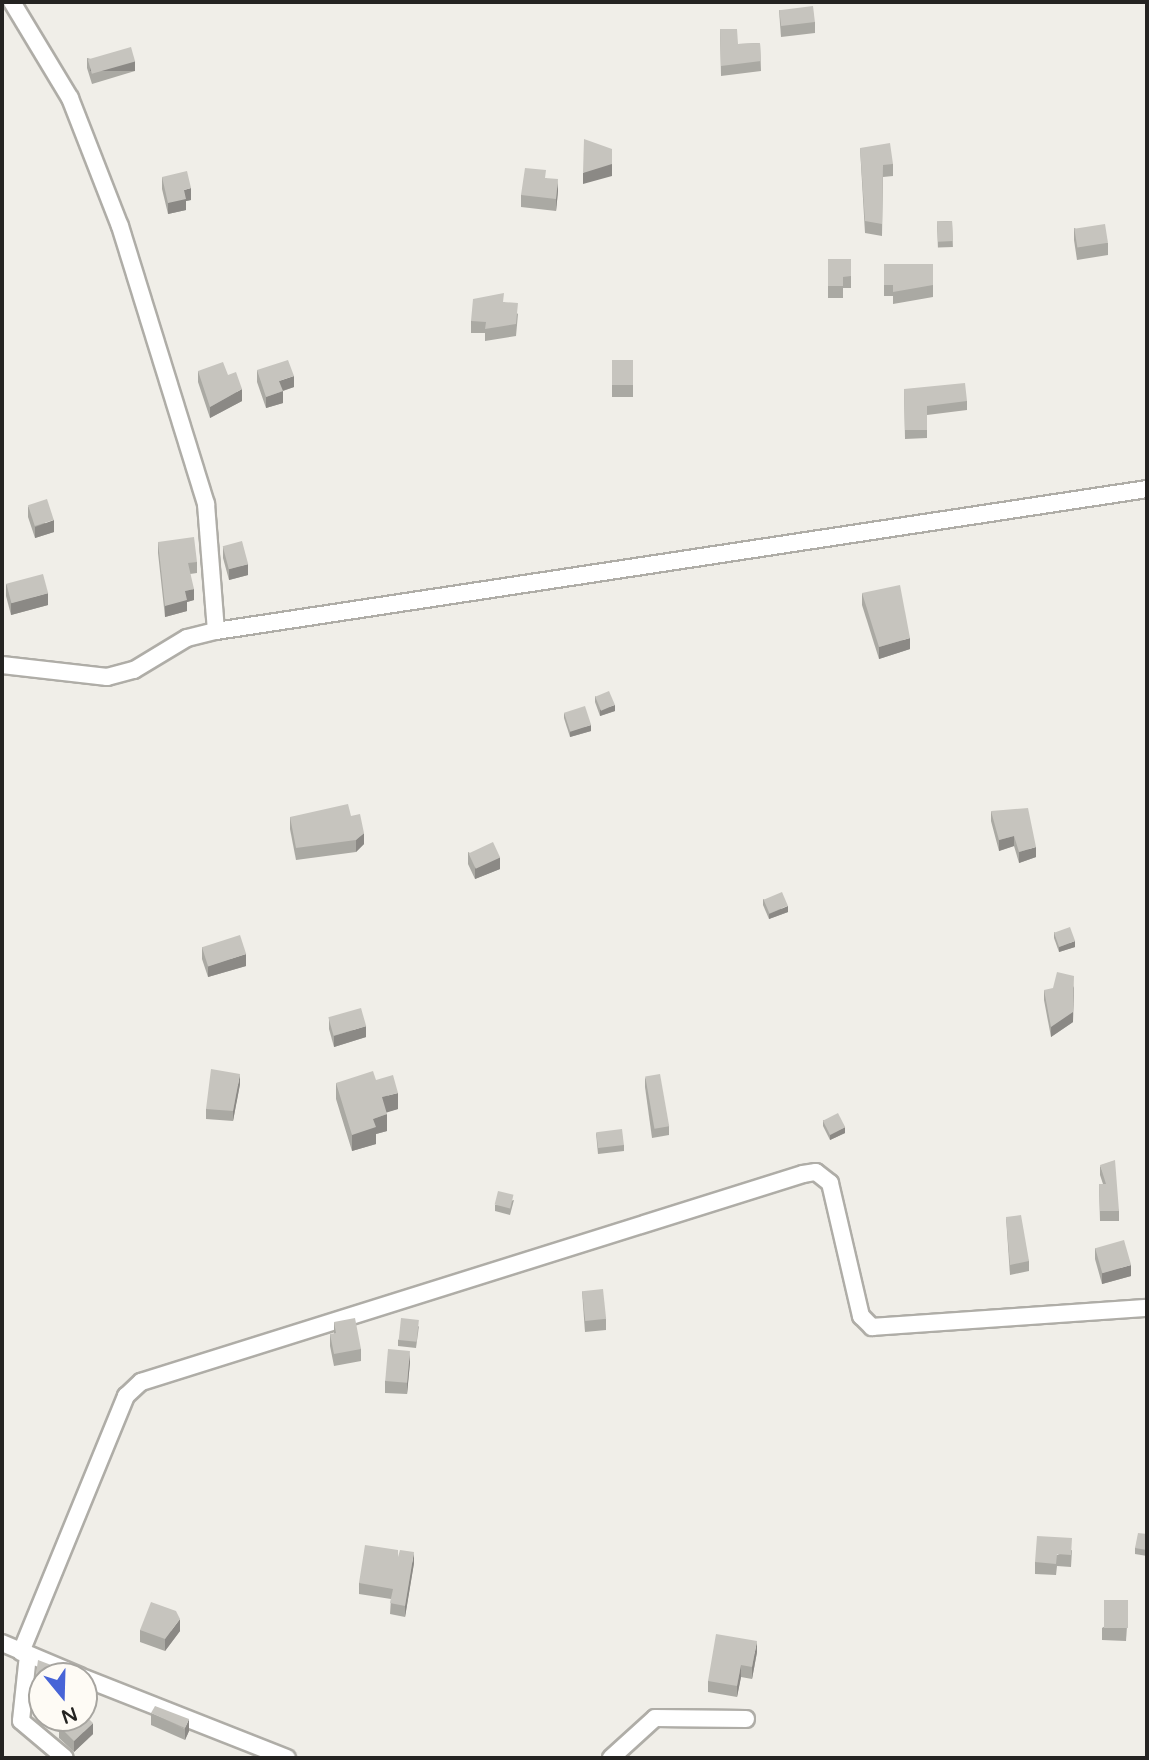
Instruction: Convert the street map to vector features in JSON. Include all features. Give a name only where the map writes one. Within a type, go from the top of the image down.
[{"type":"street","points":[[12,2],[70,98],[120,226],[206,505],[216,631]]},
{"type":"street","points":[[2,665],[107,677],[134,670],[187,638],[216,631],[1147,489]]},
{"type":"street","points":[[65,1758],[21,1720],[24,1654],[126,1396],[141,1382],[803,1174],[817,1172],[830,1183],[861,1316],[872,1327],[1147,1308]]},
{"type":"street","points":[[2,1643],[44,1662]]},
{"type":"street","points":[[98,1683],[287,1758]]},
{"type":"street","points":[[611,1758],[655,1718],[746,1720]]},
{"type":"building","points":[[813,6],[815,22],[781,26],[779,10]]},
{"type":"building","points":[[720,29],[737,29],[738,44],[760,43],[761,61],[721,66]]},
{"type":"building","points":[[131,47],[135,61],[92,74],[88,59]]},
{"type":"building","points":[[584,139],[612,149],[612,164],[583,173]]},
{"type":"building","points":[[890,143],[893,164],[883,165],[882,224],[865,221],[860,148]]},
{"type":"building","points":[[525,168],[546,170],[545,178],[558,179],[556,199],[521,195]]},
{"type":"building","points":[[187,171],[191,188],[184,190],[186,199],[168,203],[162,177]]},
{"type":"building","points":[[952,221],[953,241],[938,242],[937,222]]},
{"type":"building","points":[[1105,224],[1108,243],[1077,248],[1074,229]]},
{"type":"building","points":[[828,259],[851,259],[851,276],[843,277],[843,286],[828,286]]},
{"type":"building","points":[[884,264],[933,264],[933,285],[893,292],[893,285],[884,285]]},
{"type":"building","points":[[504,293],[503,302],[518,303],[516,324],[485,329],[486,322],[471,321],[473,299]]},
{"type":"building","points":[[288,360],[294,376],[279,381],[283,391],[266,397],[257,370]]},
{"type":"building","points":[[612,360],[633,360],[633,385],[612,385]]},
{"type":"building","points":[[223,362],[228,375],[236,372],[242,389],[210,407],[198,371]]},
{"type":"building","points":[[965,383],[967,401],[927,406],[927,430],[905,430],[904,389]]},
{"type":"building","points":[[47,499],[54,520],[35,526],[28,505]]},
{"type":"building","points":[[194,537],[197,562],[188,563],[194,589],[185,591],[187,600],[165,606],[158,542]]},
{"type":"building","points":[[242,541],[248,564],[229,569],[223,546]]},
{"type":"building","points":[[43,574],[48,593],[11,603],[6,584]]},
{"type":"building","points":[[900,585],[910,638],[879,647],[862,593]]},
{"type":"building","points":[[609,691],[615,705],[601,711],[595,697]]},
{"type":"building","points":[[585,706],[591,725],[570,732],[564,713]]},
{"type":"building","points":[[348,804],[351,816],[360,814],[364,833],[356,840],[296,848],[290,817]]},
{"type":"building","points":[[1028,808],[1036,847],[1019,852],[1014,836],[999,840],[991,811]]},
{"type":"building","points":[[493,842],[500,857],[476,869],[469,853]]},
{"type":"building","points":[[782,892],[788,906],[769,914],[764,900]]},
{"type":"building","points":[[1070,927],[1075,941],[1059,947],[1054,933]]},
{"type":"building","points":[[240,935],[246,954],[208,966],[202,947]]},
{"type":"building","points":[[1057,972],[1074,976],[1073,1012],[1051,1027],[1044,990],[1053,988]]},
{"type":"building","points":[[361,1008],[366,1026],[334,1036],[328,1017]]},
{"type":"building","points":[[211,1069],[240,1074],[233,1111],[206,1109]]},
{"type":"building","points":[[373,1071],[376,1080],[393,1075],[398,1093],[382,1097],[387,1114],[373,1119],[376,1127],[352,1135],[336,1083]]},
{"type":"building","points":[[660,1074],[669,1126],[654,1129],[645,1077]]},
{"type":"building","points":[[838,1113],[845,1127],[830,1135],[823,1121]]},
{"type":"building","points":[[622,1129],[624,1145],[598,1148],[596,1132]]},
{"type":"building","points":[[1115,1160],[1119,1211],[1100,1211],[1099,1184],[1106,1184],[1100,1165]]},
{"type":"building","points":[[498,1191],[514,1195],[510,1208],[495,1205]]},
{"type":"building","points":[[1021,1215],[1029,1261],[1010,1265],[1006,1217]]},
{"type":"building","points":[[1124,1240],[1131,1265],[1102,1273],[1095,1248]]},
{"type":"building","points":[[603,1289],[606,1319],[585,1321],[582,1291]]},
{"type":"building","points":[[355,1318],[361,1349],[334,1354],[330,1334],[336,1333],[334,1322]]},
{"type":"building","points":[[401,1318],[419,1320],[417,1342],[399,1340]]},
{"type":"building","points":[[388,1349],[410,1351],[407,1383],[385,1381]]},
{"type":"building","points":[[1138,1533],[1147,1534],[1147,1550],[1135,1548]]},
{"type":"building","points":[[1037,1536],[1072,1538],[1071,1555],[1057,1554],[1056,1564],[1035,1562]]},
{"type":"building","points":[[365,1545],[398,1550],[398,1557],[400,1550],[414,1552],[405,1606],[390,1603],[393,1589],[359,1583]]},
{"type":"building","points":[[1104,1600],[1128,1600],[1128,1628],[1104,1628]]},
{"type":"building","points":[[151,1602],[176,1611],[180,1619],[165,1639],[140,1630]]},
{"type":"building","points":[[716,1634],[757,1641],[752,1667],[741,1665],[737,1686],[708,1681]]},
{"type":"building","points":[[155,1706],[189,1719],[185,1728],[151,1713]]},
{"type":"building","points":[[65,1732],[84,1732],[74,1741]]}]
